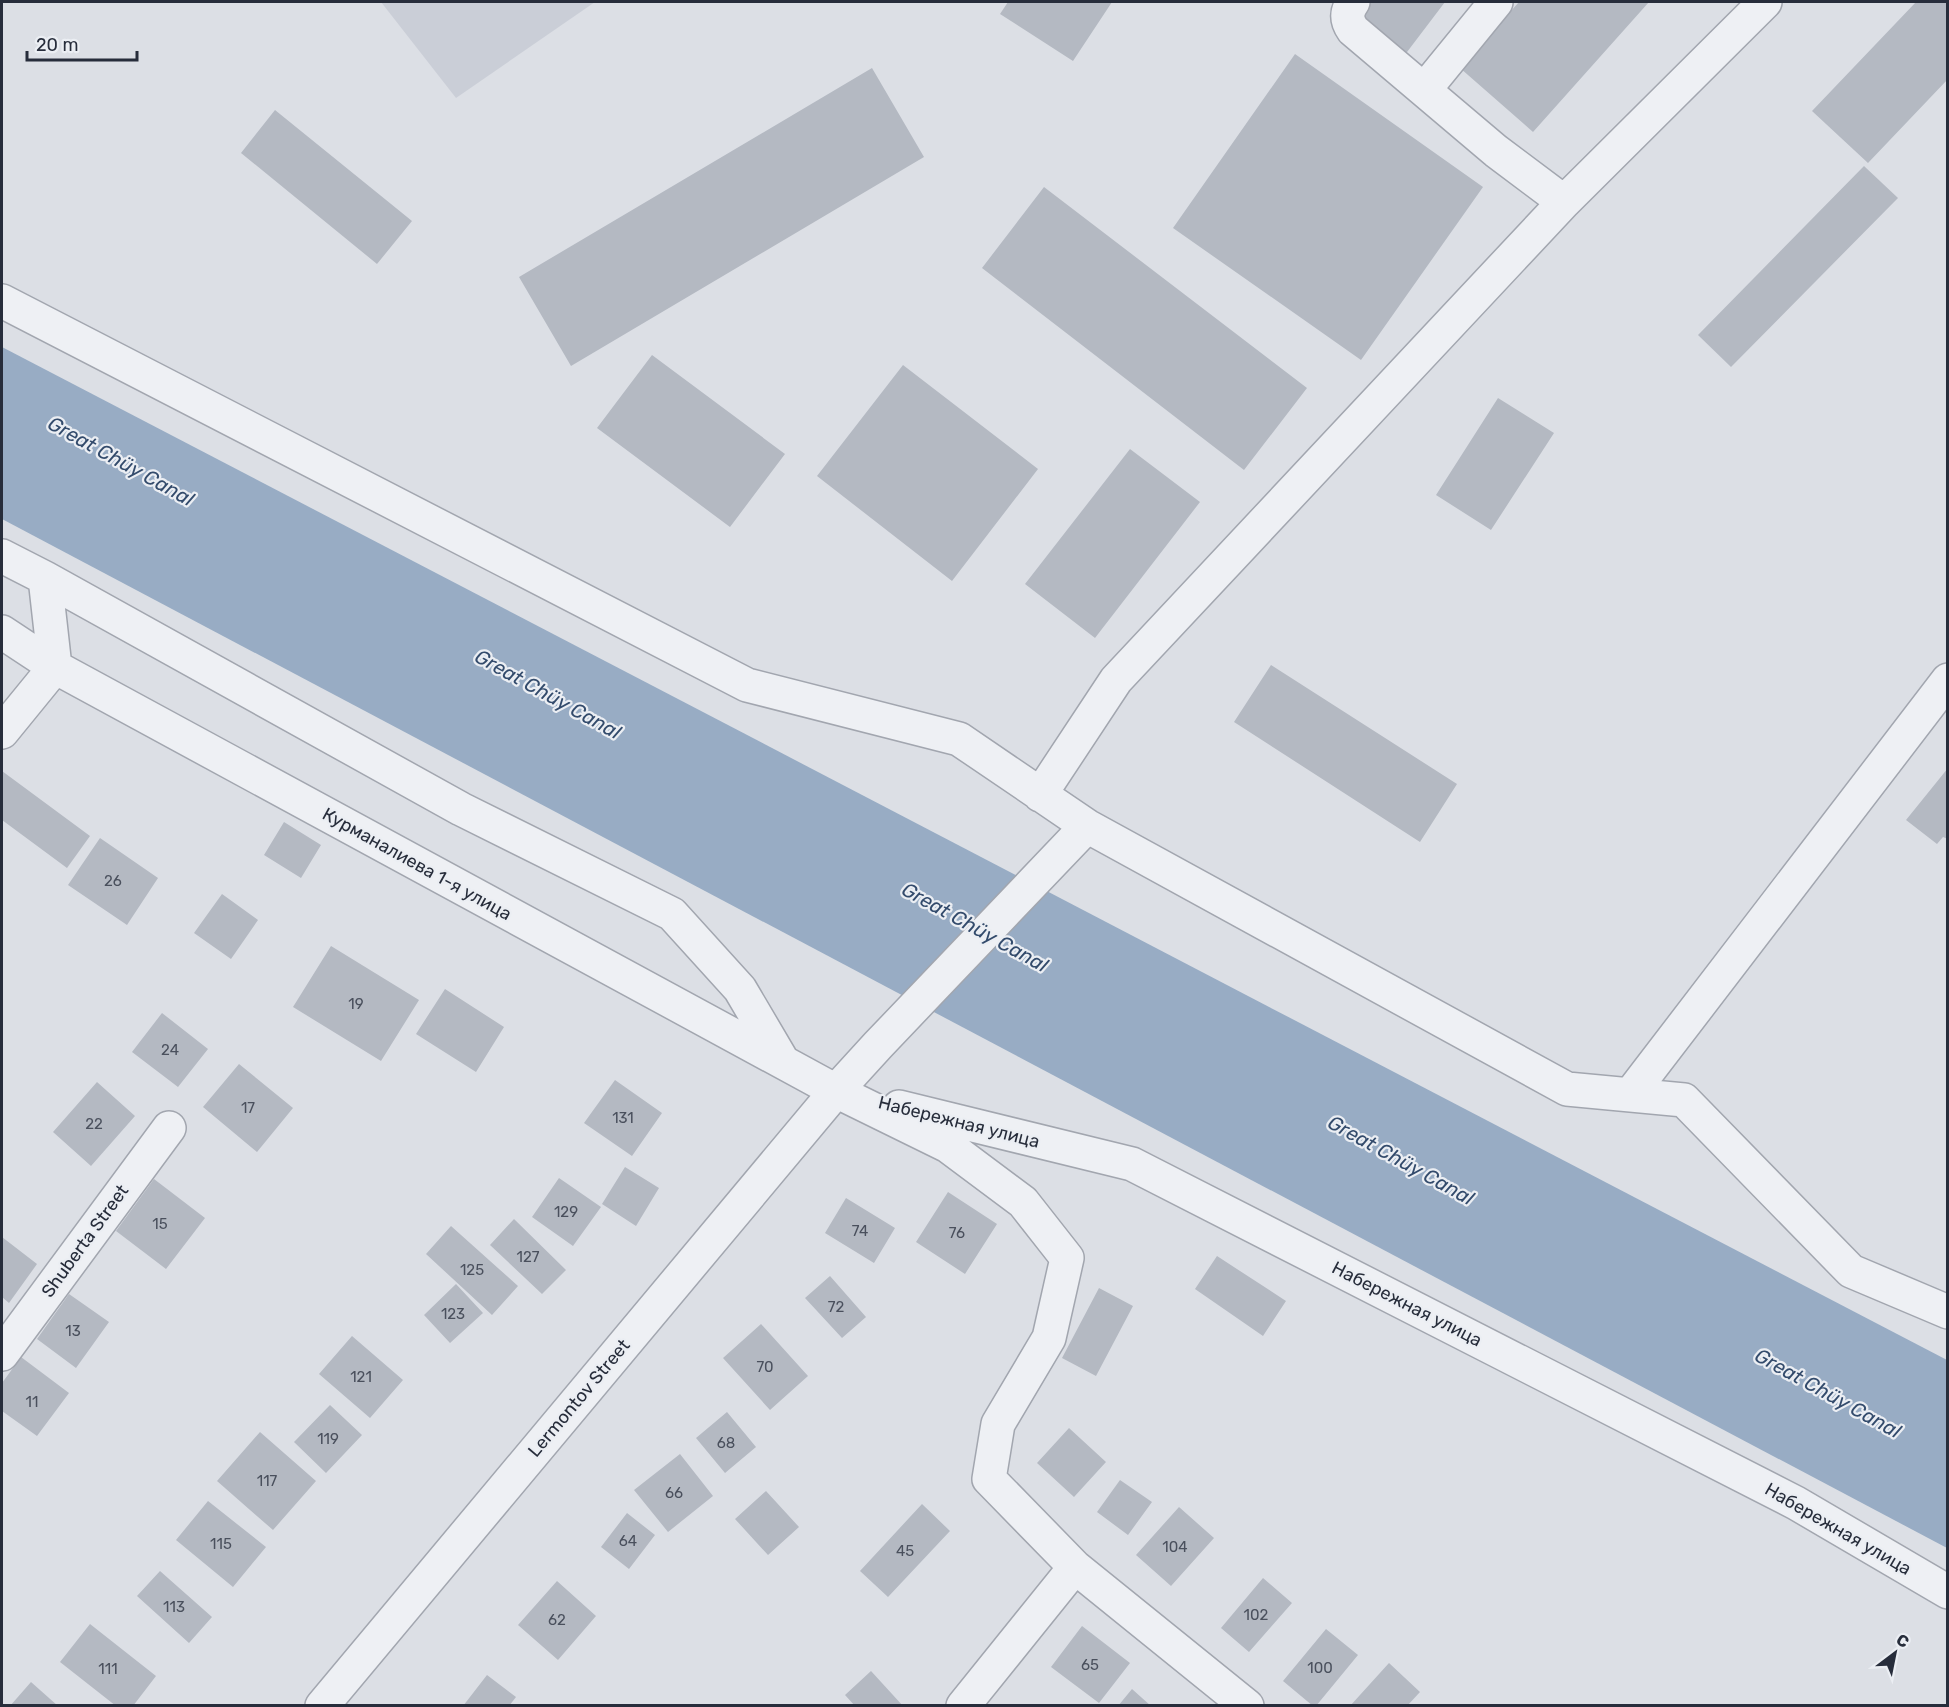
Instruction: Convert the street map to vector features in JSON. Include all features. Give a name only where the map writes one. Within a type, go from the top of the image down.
[{"type":"street","points":[[1353,2],[1347,13],[1347,22],[1353,30],[1496,151],[1564,202]]},
{"type":"street","points":[[1425,89],[1496,2]]},
{"type":"street","points":[[1040,795],[1116,680],[1564,202],[1765,2]]},
{"type":"street","points":[[2,301],[747,685],[958,739],[1088,826],[1567,1089],[1684,1100],[1851,1271],[1947,1312]]},
{"type":"street","points":[[2,556],[461,809],[672,914],[740,989],[784,1063]]},
{"type":"street","points":[[2,732],[55,667],[45,578]]},
{"type":"street","name":"Курманалиева 1-я улица","points":[[2,632],[55,667],[836,1092]]},
{"type":"street","points":[[1630,1095],[1947,680]]},
{"type":"street","name":"Lermontov Street","points":[[322,1706],[836,1092],[878,1045],[1088,826]]},
{"type":"street","points":[[836,1092],[948,1146],[1023,1202],[1067,1258],[1049,1338],[998,1424],[989,1479],[1075,1567],[1247,1706]]},
{"type":"street","name":"Набережная улица","points":[[836,1092],[1132,1164],[1796,1503],[1947,1592]]},
{"type":"street","name":"Shuberta Street","points":[[2,1354],[169,1128]]},
{"type":"street","points":[[963,1706],[1075,1567]]},
{"type":"shaded area","points":[[381,2],[595,2],[456,98]]},
{"type":"water","name":"Great Chüy Canal","points":[[2,347],[1947,1360],[1947,1548],[2,519]]},
{"type":"building","points":[[1008,2],[1112,2],[1073,61],[1000,14]]},
{"type":"building","points":[[1364,2],[1445,2],[1404,56],[1352,17]]},
{"type":"building","points":[[1519,2],[1649,2],[1533,132],[1460,68]]},
{"type":"building","points":[[1916,2],[1948,2],[1948,79],[1868,163],[1812,111]]},
{"type":"building","points":[[1295,54],[1483,187],[1361,360],[1173,228]]},
{"type":"building","points":[[872,68],[924,157],[571,366],[519,277]]},
{"type":"building","points":[[275,110],[412,221],[377,264],[241,153]]},
{"type":"building","points":[[1864,166],[1898,198],[1731,367],[1698,335]]},
{"type":"building","points":[[1044,187],[1307,388],[1244,470],[982,268]]},
{"type":"building","points":[[652,355],[785,454],[730,527],[597,428]]},
{"type":"building","points":[[903,365],[1038,469],[952,581],[817,476]]},
{"type":"building","points":[[1498,398],[1554,433],[1491,530],[1436,495]]},
{"type":"building","points":[[1130,449],[1200,502],[1095,638],[1025,584]]},
{"type":"building","points":[[1271,665],[1457,784],[1420,842],[1234,722]]},
{"type":"building","points":[[1948,768],[1948,839],[1943,837],[1937,844],[1906,820]]},
{"type":"building","points":[[2,771],[90,836],[67,868],[2,820]]},
{"type":"building","points":[[284,822],[321,845],[301,878],[264,855]]},
{"type":"building","points":[[100,838],[158,878],[127,925],[68,885]]},
{"type":"building","points":[[222,894],[258,920],[231,959],[194,933]]},
{"type":"building","points":[[331,946],[419,1000],[381,1061],[293,1007]]},
{"type":"building","points":[[445,989],[504,1027],[476,1072],[416,1034]]},
{"type":"building","points":[[162,1013],[208,1049],[178,1087],[132,1052]]},
{"type":"building","points":[[239,1064],[293,1108],[257,1152],[203,1107]]},
{"type":"building","points":[[615,1080],[662,1113],[632,1156],[584,1123]]},
{"type":"building","points":[[97,1082],[135,1116],[91,1166],[53,1132]]},
{"type":"building","points":[[625,1167],[659,1188],[636,1226],[602,1204]]},
{"type":"building","points":[[559,1178],[601,1207],[573,1246],[532,1217]]},
{"type":"building","points":[[154,1179],[205,1218],[166,1269],[116,1231]]},
{"type":"building","points":[[948,1192],[997,1224],[965,1274],[916,1242]]},
{"type":"building","points":[[846,1198],[895,1228],[874,1263],[825,1233]]},
{"type":"building","points":[[514,1219],[566,1270],[542,1294],[490,1245]]},
{"type":"building","points":[[451,1226],[518,1286],[492,1315],[426,1254]]},
{"type":"building","points":[[2,1237],[37,1264],[9,1303],[2,1297]]},
{"type":"building","points":[[1217,1256],[1286,1301],[1263,1336],[1195,1289]]},
{"type":"building","points":[[830,1276],[866,1317],[842,1338],[805,1298]]},
{"type":"building","points":[[456,1284],[483,1313],[450,1343],[424,1315]]},
{"type":"building","points":[[1099,1288],[1133,1306],[1096,1376],[1062,1358]]},
{"type":"building","points":[[69,1294],[109,1322],[76,1368],[37,1339]]},
{"type":"building","points":[[761,1324],[808,1376],[770,1410],[723,1358]]},
{"type":"building","points":[[352,1336],[403,1380],[370,1418],[319,1374]]},
{"type":"building","points":[[21,1357],[69,1393],[37,1436],[2,1411],[2,1383]]},
{"type":"building","points":[[330,1405],[362,1435],[326,1473],[294,1442]]},
{"type":"building","points":[[727,1412],[756,1447],[725,1473],[696,1438]]},
{"type":"building","points":[[1069,1428],[1106,1462],[1074,1497],[1037,1463]]},
{"type":"building","points":[[260,1432],[316,1481],[273,1530],[217,1481]]},
{"type":"building","points":[[680,1454],[713,1496],[668,1532],[634,1490]]},
{"type":"building","points":[[1120,1480],[1152,1502],[1128,1535],[1097,1512]]},
{"type":"building","points":[[766,1491],[799,1527],[768,1555],[735,1519]]},
{"type":"building","points":[[208,1501],[266,1547],[233,1587],[176,1540]]},
{"type":"building","points":[[922,1504],[950,1531],[888,1597],[860,1571]]},
{"type":"building","points":[[1179,1507],[1214,1538],[1171,1586],[1136,1555]]},
{"type":"building","points":[[627,1513],[655,1535],[629,1569],[601,1547]]},
{"type":"building","points":[[160,1571],[212,1617],[189,1643],[137,1596]]},
{"type":"building","points":[[1263,1578],[1292,1603],[1249,1652],[1221,1628]]},
{"type":"building","points":[[557,1581],[596,1616],[558,1660],[518,1625]]},
{"type":"building","points":[[90,1624],[156,1676],[133,1706],[116,1706],[60,1662]]},
{"type":"building","points":[[1082,1626],[1130,1663],[1099,1703],[1051,1667]]},
{"type":"building","points":[[1326,1629],[1358,1655],[1316,1706],[1313,1706],[1283,1681]]},
{"type":"building","points":[[1389,1663],[1420,1692],[1407,1706],[1350,1706]]},
{"type":"building","points":[[871,1671],[903,1706],[855,1706],[845,1695]]},
{"type":"building","points":[[487,1675],[516,1697],[509,1706],[463,1706]]},
{"type":"building","points":[[31,1682],[58,1706],[10,1706]]},
{"type":"building","points":[[1132,1689],[1151,1706],[1118,1706]]}]
